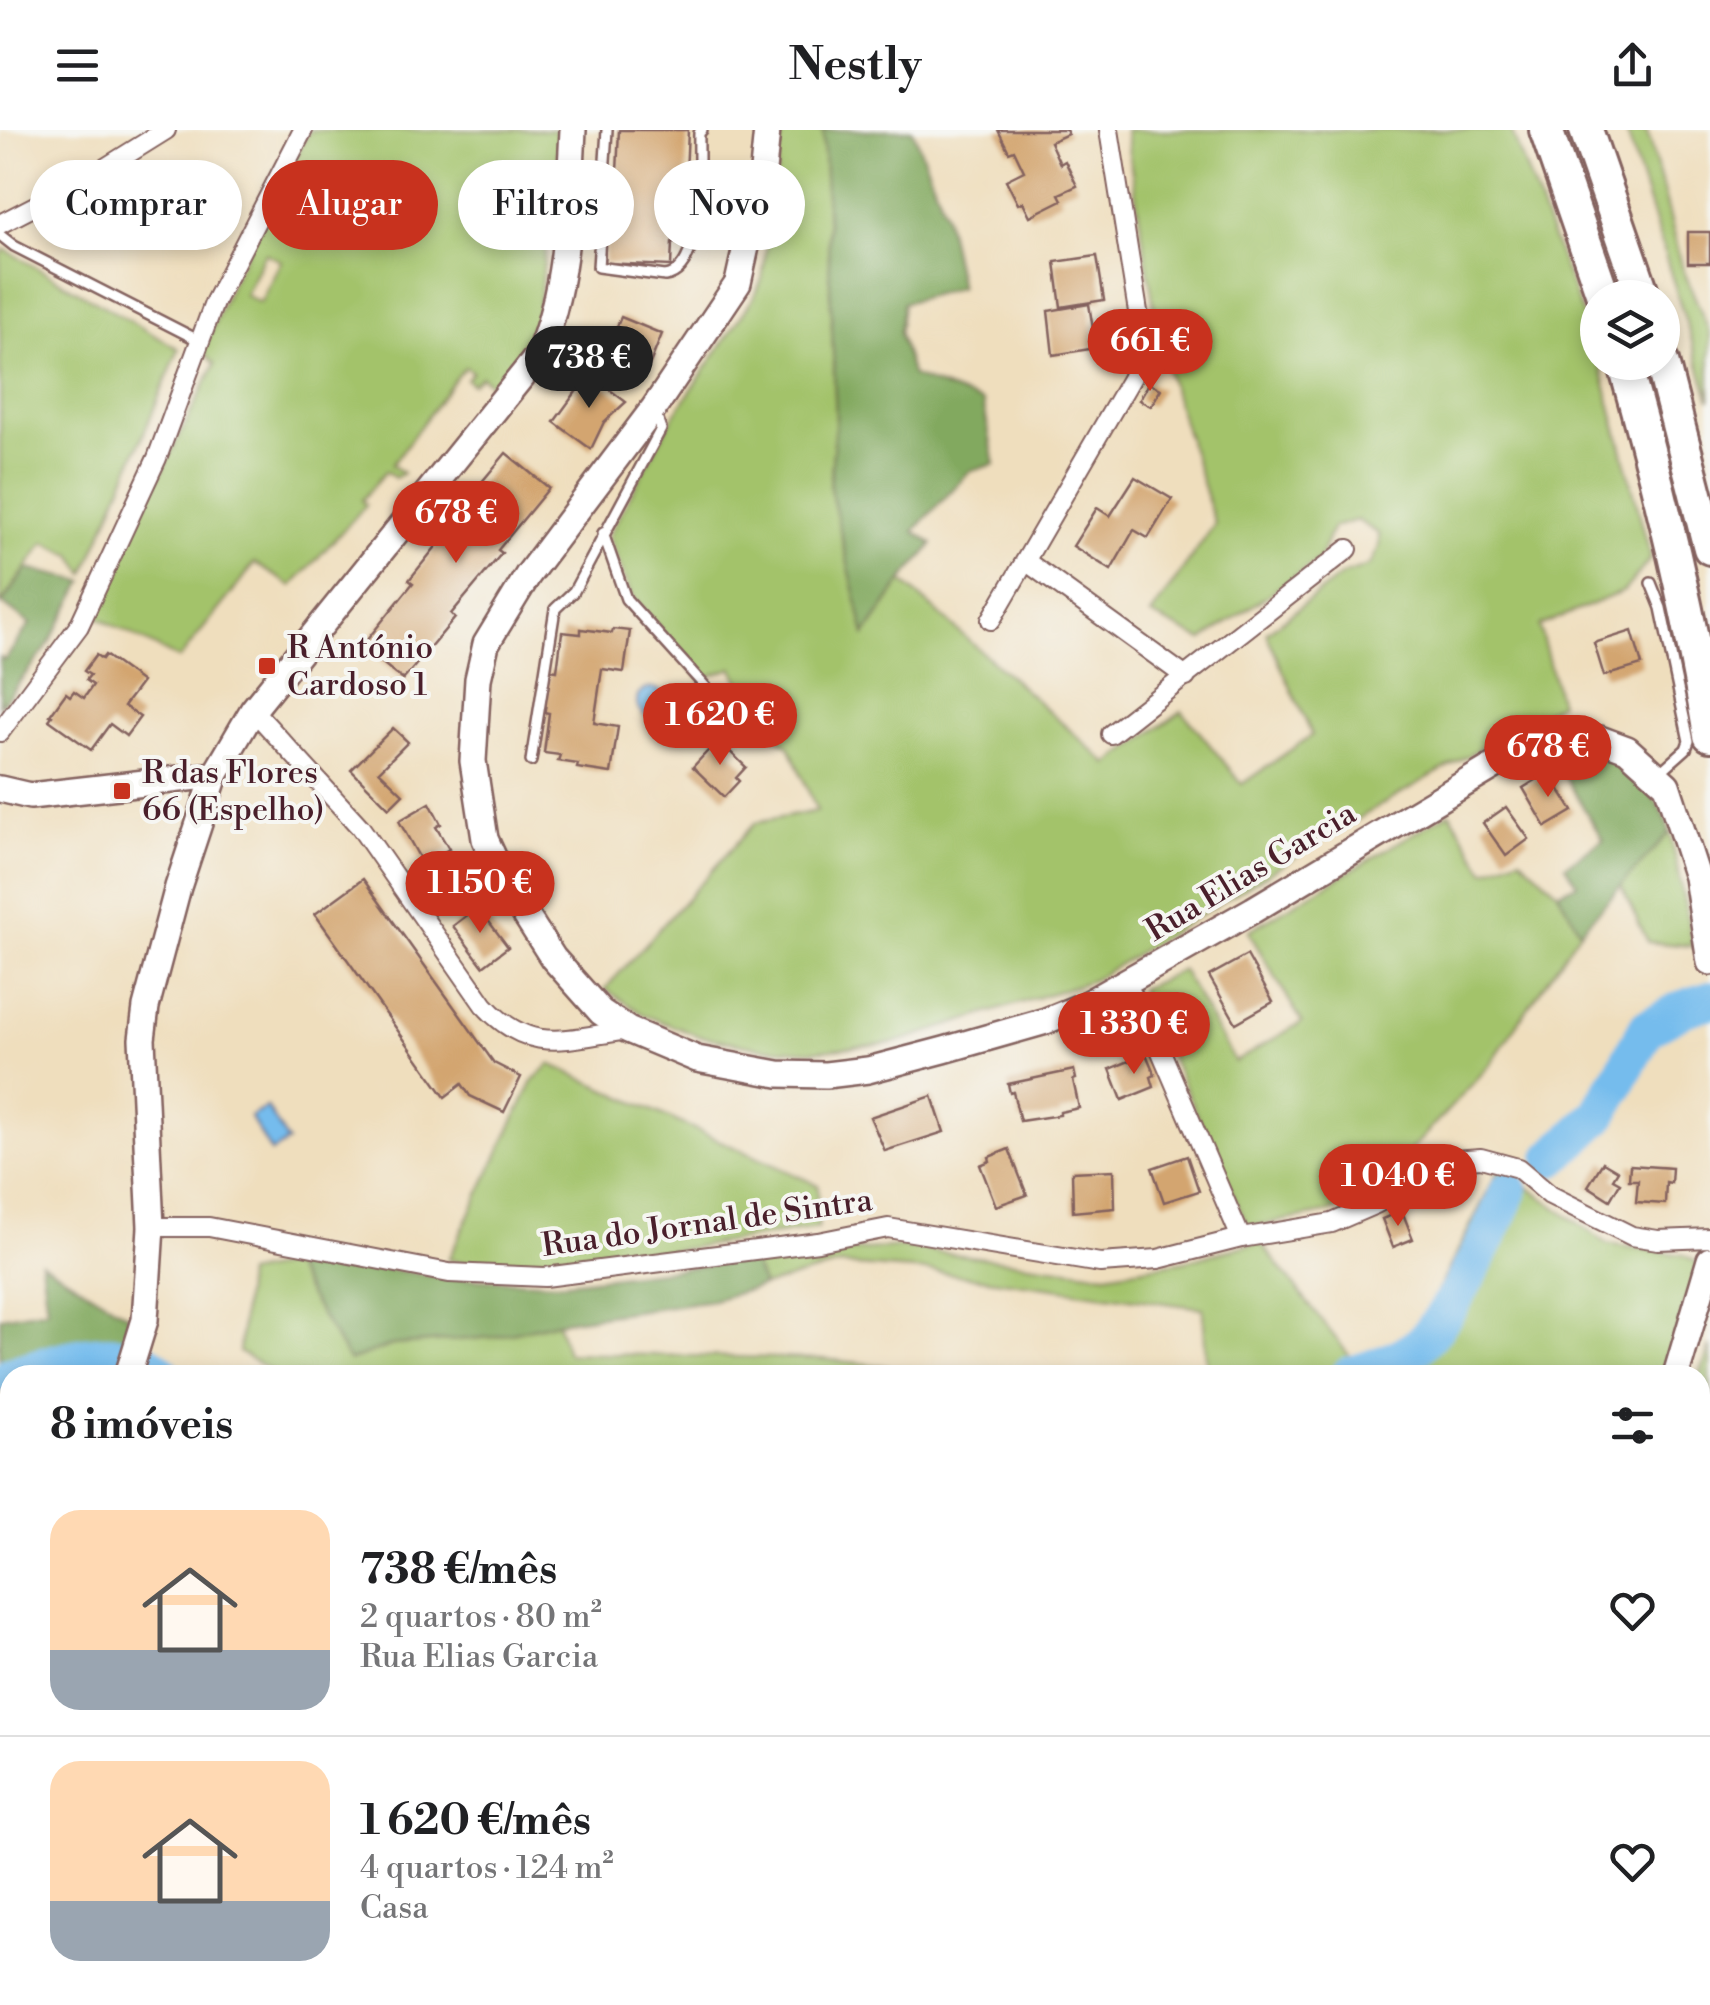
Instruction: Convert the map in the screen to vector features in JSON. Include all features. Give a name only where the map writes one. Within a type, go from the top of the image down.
[{"type":"highway","points":[[1546,130],[1598,280]]},
{"type":"highway","points":[[1586,130],[1638,280]]},
{"type":"highway","points":[[1629,380],[1660,489],[1710,735]]},
{"type":"highway","points":[[1667,380],[1710,548]]},
{"type":"street","points":[[0,224],[90,178],[166,130]]},
{"type":"street","points":[[0,732],[79,626],[157,458],[200,341],[248,234],[303,130]]},
{"type":"street","points":[[131,1365],[146,1320],[152,1227],[142,1040],[146,1007],[178,888],[215,774],[253,710],[538,356],[547,334],[568,232],[573,130]]},
{"type":"street","name":"Rua Elias Garcia","points":[[766,130],[763,170],[738,283],[654,408],[539,558],[486,644],[474,715],[473,762],[485,840],[504,880],[552,958],[601,1012],[628,1030],[697,1058],[745,1070],[826,1075],[868,1070],[1046,1021],[1126,984],[1499,763],[1571,735],[1588,736],[1626,749],[1667,785],[1692,859],[1710,961]]},
{"type":"street","points":[[991,620],[1132,377],[1144,343],[1109,130]]},
{"type":"street","points":[[1112,734],[1348,549]]},
{"type":"street","points":[[1027,562],[1186,677]]},
{"type":"street","points":[[253,710],[360,827],[484,1006],[504,1027],[535,1040],[628,1030]]},
{"type":"street","points":[[0,789],[30,796],[215,774]]},
{"type":"street","points":[[1126,984],[1144,1012],[1241,1238]]},
{"type":"street","name":"Rua do Jornal de Sintra","points":[[152,1227],[209,1228],[449,1272],[545,1277],[818,1242],[888,1228],[1100,1263],[1158,1258],[1241,1238],[1332,1223],[1376,1204],[1454,1160],[1481,1158],[1518,1168],[1550,1195],[1632,1236],[1658,1240],[1710,1238]]},
{"type":"street","points":[[1679,1365],[1710,1260]]},
{"type":"lane","points":[[607,130],[598,267],[665,276],[681,268],[695,242],[698,134],[702,130]]},
{"type":"lane","points":[[0,235],[14,246],[200,341]]},
{"type":"lane","points":[[531,761],[555,609],[574,591],[660,429],[654,408]]},
{"type":"lane","points":[[603,533],[626,600],[722,705]]},
{"type":"lane","points":[[1651,583],[1689,741],[1686,749],[1657,775]]},
{"type":"green space","points":[[310,130],[561,130],[557,160],[458,160],[458,250],[546,250],[532,339],[495,388],[481,376],[472,384],[466,379],[472,372],[466,367],[459,373],[392,465],[403,473],[395,478],[386,471],[362,500],[366,505],[292,586],[254,563],[179,659],[91,614],[215,364],[203,351],[231,283],[262,223],[262,250],[438,250],[438,160],[295,160]],"holes":[[[265,253],[281,261],[260,303],[245,295]]]},
{"type":"green space","points":[[782,130],[823,130],[836,417],[830,488],[866,634],[902,581],[1108,764],[1182,711],[1242,784],[1312,735],[1266,633],[1342,575],[1370,565],[1379,547],[1379,534],[1357,520],[1333,527],[1319,560],[1202,640],[1151,615],[1215,524],[1162,355],[1125,130],[1511,130],[1580,309],[1580,380],[1604,380],[1651,558],[1624,591],[1539,626],[1560,703],[1391,799],[1093,980],[894,1043],[812,1051],[763,1048],[699,1036],[644,1015],[605,989],[755,823],[817,811],[789,746],[762,729],[733,668],[701,679],[630,593],[608,536],[673,417],[752,300],[762,279],[766,250],[805,250],[805,160],[778,160]]},
{"type":"green space","points":[[823,130],[913,130],[945,213],[960,287],[903,303],[899,333],[912,376],[983,402],[995,464],[970,471],[914,531],[933,544],[865,635],[830,488],[836,417]]},
{"type":"green space","points":[[1626,130],[1646,130],[1651,143],[1683,269],[1710,333],[1710,400],[1680,304],[1680,280],[1673,280]]},
{"type":"green space","points":[[4,249],[179,349],[85,574],[72,555],[45,542],[0,605],[0,258]]},
{"type":"green space","points":[[27,569],[84,581],[45,650],[0,706],[0,657],[5,660],[30,624],[2,603]]},
{"type":"green space","points":[[1587,750],[1615,762],[1639,780],[1658,804],[1670,832],[1580,931],[1558,892],[1577,884],[1565,865],[1603,840],[1552,755]]},
{"type":"green space","points":[[1450,812],[1485,871],[1520,857],[1558,892],[1580,931],[1489,1066],[1393,1169],[1331,1212],[1248,1227],[1140,989],[1182,970],[1235,1062],[1302,1022],[1248,931]]},
{"type":"green space","points":[[1670,832],[1693,946],[1648,942],[1621,886]]},
{"type":"green space","points":[[550,1064],[818,1185],[818,1228],[539,1271],[448,1260],[533,1081]]},
{"type":"green space","points":[[1500,1167],[1607,1244],[1684,1255],[1698,1263],[1666,1365],[1206,1365],[1203,1308],[928,1271],[840,1265],[763,1286],[752,1260],[900,1247],[1106,1274],[1185,1261],[1260,1242],[1356,1364],[1402,1344],[1420,1326]]},
{"type":"green space","points":[[293,1254],[440,1277],[559,1283],[752,1260],[763,1286],[713,1300],[557,1322],[494,1337],[392,1345],[349,1361],[291,1265]]},
{"type":"green space","points":[[41,1262],[129,1316],[129,1330],[116,1364],[0,1365],[0,1317],[47,1309]]},
{"type":"green space","points":[[291,1265],[349,1361],[392,1345],[494,1337],[557,1322],[567,1353],[823,1359],[876,1365],[262,1365],[239,1352],[246,1274]]},
{"type":"green space","points":[[154,1348],[170,1365],[147,1365]]},
{"type":"water","points":[[651,688],[661,692],[665,702],[661,712],[651,716],[641,712],[637,702],[641,692]]},
{"type":"water","points":[[267,1107],[288,1142],[271,1152],[250,1117]]},
{"type":"building","points":[[619,130],[688,130],[687,160],[654,160],[654,250],[672,250],[671,266],[604,263],[604,250],[634,250],[634,160],[618,160]]},
{"type":"building","points":[[998,130],[1066,130],[1068,134],[1050,142],[1077,186],[1059,194],[1062,200],[1030,216],[1023,202],[1018,204],[1006,180],[1024,171]]},
{"type":"building","points":[[1688,232],[1710,232],[1710,263],[1688,263]]},
{"type":"building","points":[[1097,256],[1104,300],[1061,307],[1055,262]]},
{"type":"building","points":[[1089,304],[1096,348],[1053,355],[1048,311]]},
{"type":"building","points":[[621,317],[662,334],[649,366],[607,349]]},
{"type":"building","points":[[589,374],[626,402],[604,422],[591,449],[554,422]]},
{"type":"building","points":[[1149,383],[1161,389],[1151,406],[1139,400]]},
{"type":"building","points":[[506,453],[549,488],[451,614],[455,618],[403,680],[362,646],[459,518],[455,514]]},
{"type":"building","points":[[1135,477],[1172,499],[1148,538],[1134,530],[1111,570],[1073,546],[1097,508],[1110,516]]},
{"type":"building","points":[[581,629],[630,631],[624,672],[602,669],[594,723],[618,727],[611,773],[577,768],[578,764],[558,761],[560,755],[544,753],[550,670],[557,671],[562,632],[581,634]]},
{"type":"building","points":[[1632,631],[1642,665],[1604,676],[1594,643]]},
{"type":"building","points":[[96,655],[102,659],[105,655],[142,682],[124,706],[140,717],[126,736],[110,724],[91,750],[49,720],[66,693],[70,696],[74,691],[84,698],[93,685],[86,680],[90,675],[84,671]]},
{"type":"building","points":[[393,728],[408,742],[379,771],[403,794],[389,808],[351,770]]},
{"type":"building","points":[[718,740],[746,767],[724,797],[693,767]]},
{"type":"building","points":[[1549,772],[1573,811],[1546,827],[1523,788]]},
{"type":"building","points":[[430,803],[441,824],[436,827],[449,849],[423,864],[399,821]]},
{"type":"building","points":[[1506,807],[1529,839],[1506,856],[1483,823]]},
{"type":"building","points":[[363,879],[494,1063],[521,1077],[504,1112],[470,1096],[462,1084],[445,1097],[315,914]]},
{"type":"building","points":[[478,907],[508,947],[483,966],[453,926]]},
{"type":"building","points":[[1247,955],[1273,1002],[1236,1023],[1209,976]]},
{"type":"building","points":[[1146,1054],[1155,1075],[1151,1077],[1154,1087],[1122,1100],[1110,1069]]},
{"type":"building","points":[[1074,1070],[1079,1108],[1020,1121],[1008,1084]]},
{"type":"building","points":[[932,1096],[944,1132],[885,1151],[870,1117]]},
{"type":"building","points":[[1009,1149],[1027,1195],[996,1206],[980,1165]]},
{"type":"building","points":[[1187,1156],[1199,1191],[1164,1202],[1152,1168]]},
{"type":"building","points":[[1603,1162],[1618,1171],[1613,1179],[1620,1183],[1610,1200],[1588,1186]]},
{"type":"building","points":[[1630,1165],[1672,1168],[1671,1183],[1666,1182],[1665,1204],[1636,1202],[1638,1180],[1629,1180]]},
{"type":"building","points":[[1114,1170],[1115,1208],[1073,1212],[1072,1172]]},
{"type":"building","points":[[1402,1211],[1413,1239],[1393,1247],[1382,1219]]},
{"type":"waterway","points":[[1553,1158],[1599,1115],[1647,1028],[1682,1009],[1710,1000]]},
{"type":"waterway","points":[[1379,1365],[1414,1349],[1440,1320],[1468,1275],[1509,1190]]},
{"type":"waterway","points":[[47,1365],[109,1354],[129,1356],[150,1365]]},
{"type":"place","name":"R António Cardoso 1","points":[[267,666]]},
{"type":"place","name":"R das Flores 66 (Espelho)","points":[[122,791]]}]
